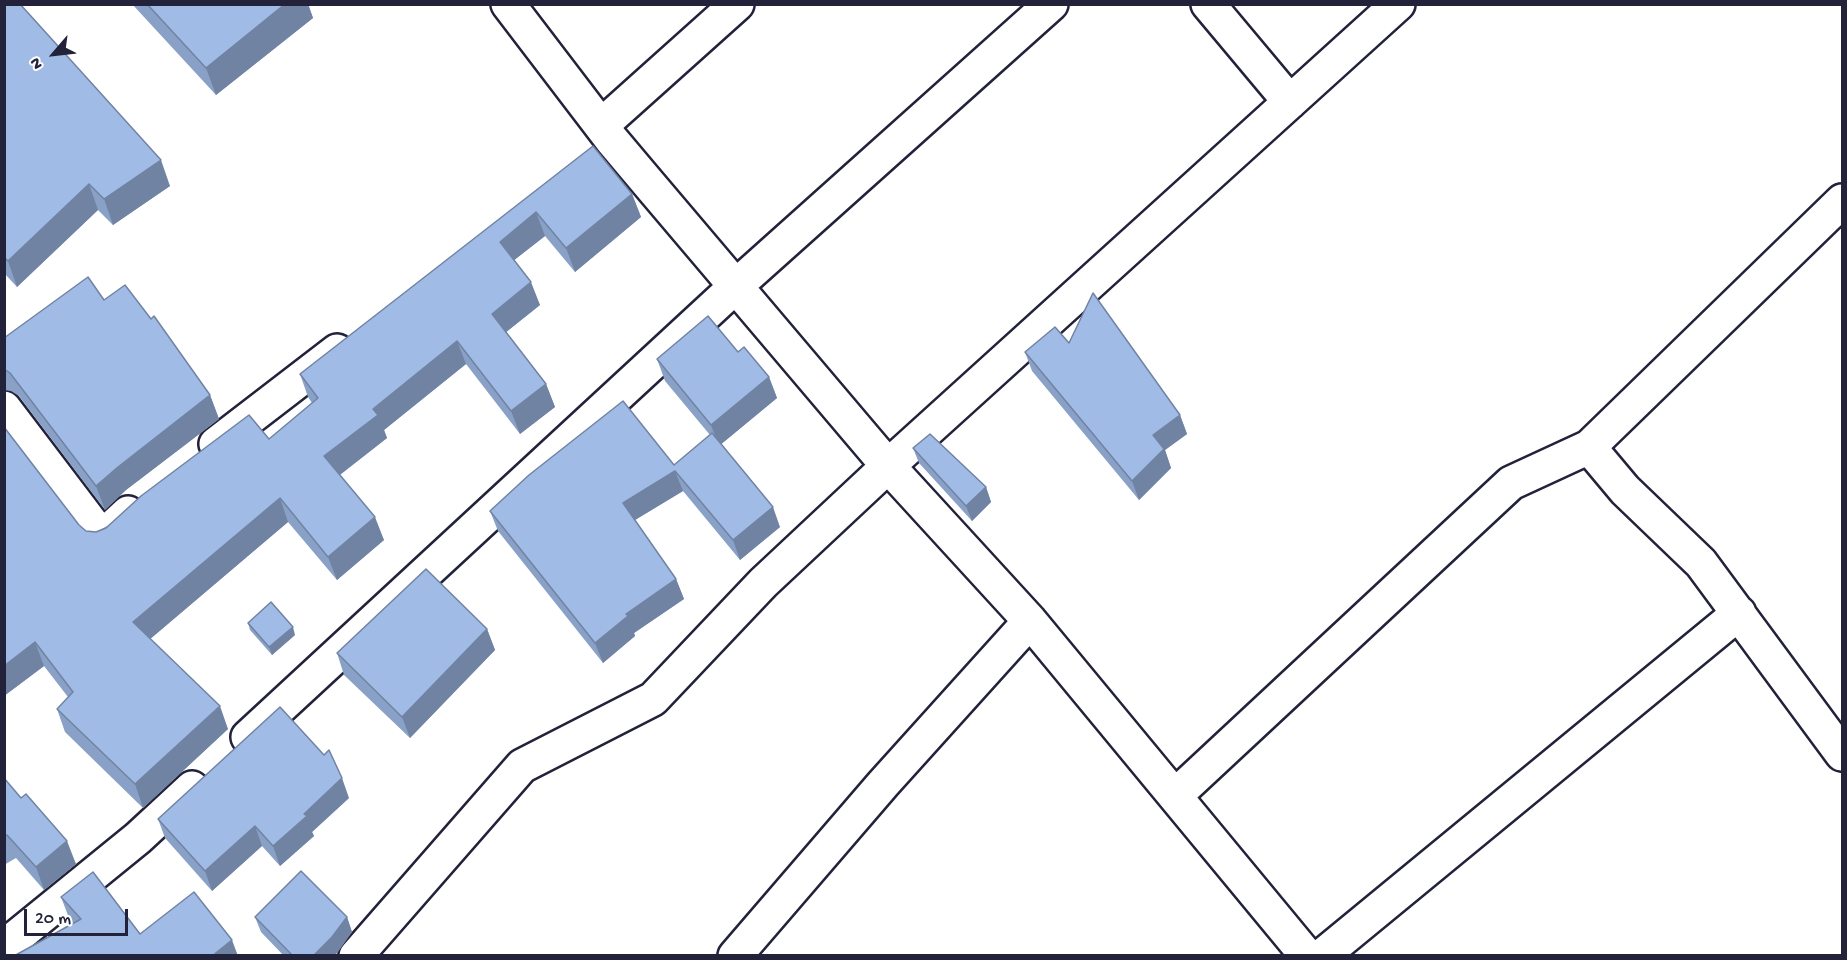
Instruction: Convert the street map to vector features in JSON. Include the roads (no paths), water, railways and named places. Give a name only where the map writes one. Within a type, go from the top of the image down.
[{"type":"street","points":[[508,4],[602,139],[736,286],[888,466],[1030,621],[1307,956]]},
{"type":"street","points":[[602,139],[737,4]]},
{"type":"street","points":[[4,947],[138,838],[736,286],[1051,4]]},
{"type":"street","points":[[1208,4],[1290,102]]},
{"type":"street","points":[[356,956],[522,766],[653,699],[762,583],[1398,4]]},
{"type":"street","points":[[1176,795],[1511,483],[1589,447],[1842,201]]},
{"type":"street","points":[[194,461],[356,336]]},
{"type":"street","points":[[4,408],[102,537],[147,497]]},
{"type":"street","points":[[1589,447],[1625,490],[1701,563],[1842,754]]},
{"type":"street","points":[[1322,956],[1739,613]]},
{"type":"street","points":[[735,956],[883,784],[1030,621]]}]
